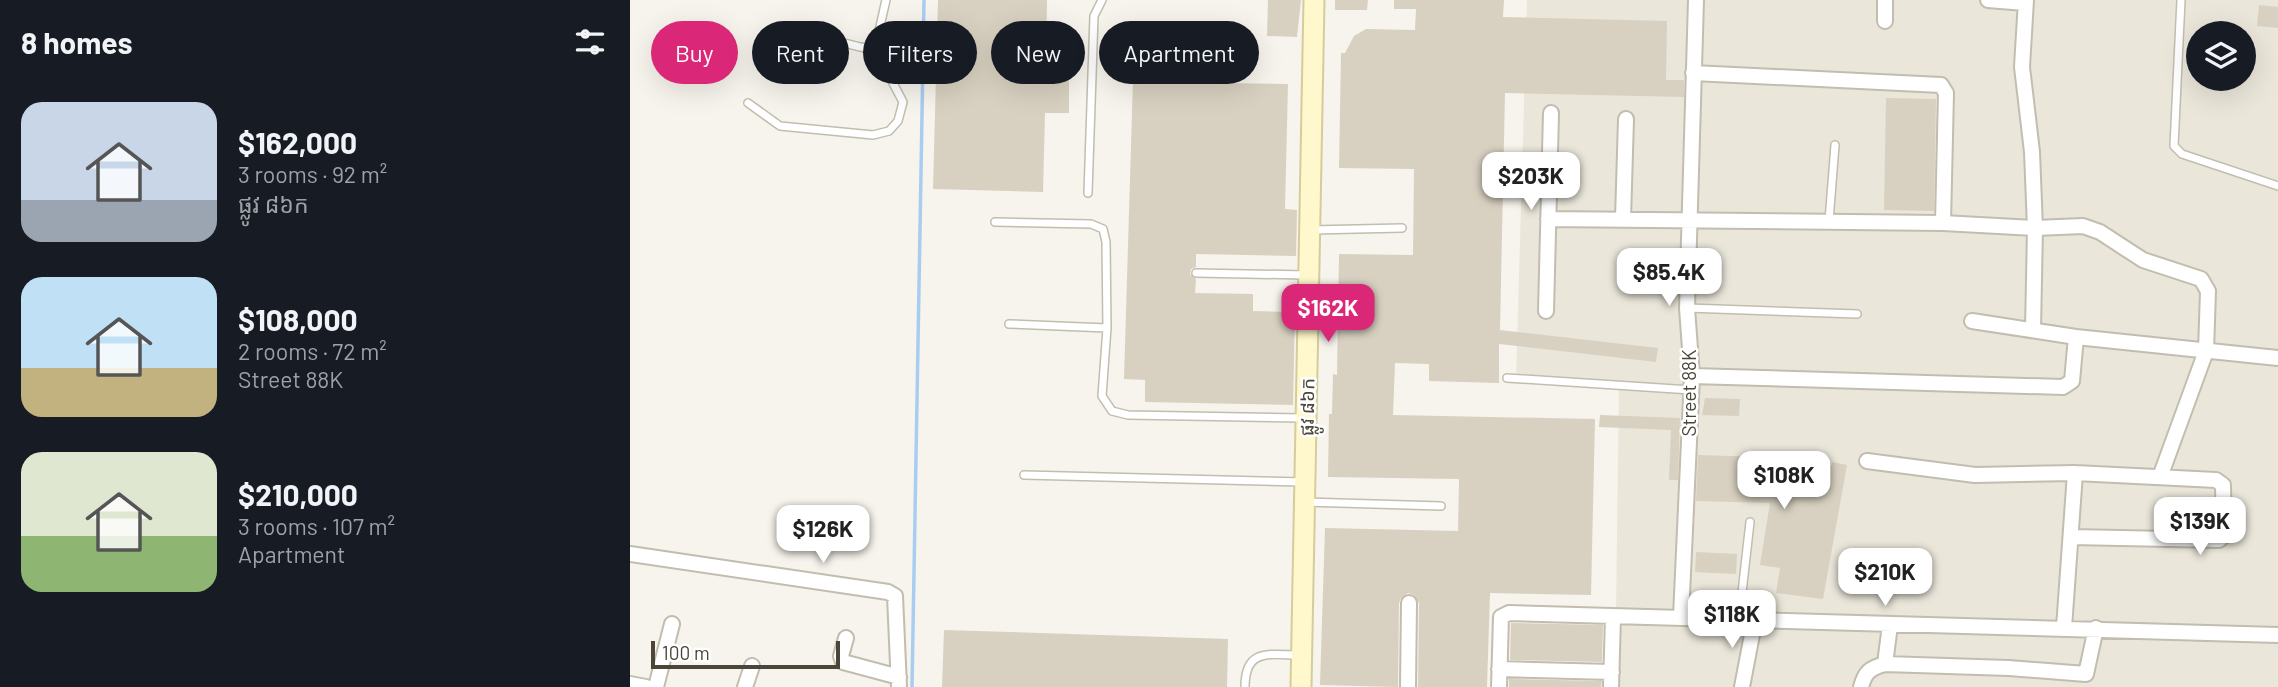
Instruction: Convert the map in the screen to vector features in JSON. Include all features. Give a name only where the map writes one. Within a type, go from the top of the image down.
[{"type":"street","name":"ផ្លូវ ៨៦ក","points":[[1301,687],[1314,0]]},
{"type":"street","name":"Street 88K","points":[[1681,617],[1692,383],[1687,308],[1696,0]]},
{"type":"street","points":[[1885,0],[1885,21]]},
{"type":"street","points":[[1988,0],[2026,2],[2022,67],[2032,152],[2035,228],[2033,330]]},
{"type":"street","points":[[1693,73],[1941,85],[1946,93],[1943,223]]},
{"type":"street","points":[[1546,312],[1551,113]]},
{"type":"street","points":[[1623,219],[1626,119]]},
{"type":"street","points":[[1548,219],[1943,223],[2035,228],[2083,226],[2099,232],[2143,260],[2201,279],[2208,291],[2206,351],[2160,477]]},
{"type":"street","points":[[1972,321],[2076,337],[2278,358]]},
{"type":"street","points":[[1692,383],[2063,387],[2072,381],[2076,337]]},
{"type":"street","points":[[1867,461],[1975,475],[2075,473],[2216,480],[2223,485],[2224,535],[2219,540],[2071,537]]},
{"type":"street","points":[[2064,628],[2075,473]]},
{"type":"street","points":[[630,554],[888,592],[895,596],[897,603],[899,682],[843,662],[841,656],[846,638]]},
{"type":"street","points":[[1408,687],[1409,603]]},
{"type":"street","points":[[1499,687],[1501,617],[1509,613],[2278,635]]},
{"type":"street","points":[[1499,669],[1611,680],[1613,617]]},
{"type":"street","points":[[1742,687],[1755,619]]},
{"type":"street","points":[[656,687],[671,624]]},
{"type":"street","points":[[1885,664],[1890,625]]},
{"type":"street","points":[[1861,687],[1865,675],[1872,668],[1885,664],[2009,668],[2085,681],[2096,628]]},
{"type":"street","points":[[745,687],[752,666]]},
{"type":"street","points":[[630,684],[646,687]]},
{"type":"lane","points":[[882,21],[887,0]]},
{"type":"lane","points":[[1088,192],[1094,16],[1102,0]]},
{"type":"lane","points":[[2181,0],[2174,146],[2182,154],[2278,186]]},
{"type":"lane","points":[[748,103],[780,127],[873,135],[889,131],[898,121],[903,102],[894,84]]},
{"type":"lane","points":[[1829,222],[1835,145]]},
{"type":"lane","points":[[995,222],[1091,225],[1103,229],[1107,328],[1102,396],[1112,411],[1128,415],[1307,418]]},
{"type":"lane","points":[[1310,230],[1402,229]]},
{"type":"lane","points":[[1196,273],[1310,275]]},
{"type":"lane","points":[[1687,308],[1857,314]]},
{"type":"lane","points":[[1009,324],[1107,328]]},
{"type":"lane","points":[[1507,378],[1692,383]]},
{"type":"lane","points":[[1024,475],[1305,482]]},
{"type":"lane","points":[[1305,502],[1441,506]]},
{"type":"lane","points":[[1739,619],[1750,522]]},
{"type":"lane","points":[[1245,687],[1247,666],[1252,660],[1266,655],[1301,655]]},
{"type":"shaded area","points":[[1527,0],[2278,0],[2278,687],[1615,687],[1619,386],[1516,379]]},
{"type":"building","points":[[938,0],[1047,0],[1047,21],[991,21],[991,84],[1069,84],[1069,113],[1045,113],[1043,192],[933,189],[936,84],[977,84],[977,21],[937,21]]},
{"type":"building","points":[[1268,0],[1301,0],[1297,37],[1267,36]]},
{"type":"building","points":[[1335,0],[1368,0],[1367,10],[1335,10]]},
{"type":"building","points":[[1394,0],[1504,0],[1503,17],[1667,21],[1666,80],[1684,80],[1684,97],[1505,93],[1500,330],[1658,348],[1656,362],[1499,344],[1499,383],[1429,381],[1429,364],[1395,363],[1393,415],[1595,419],[1591,595],[1490,593],[1487,687],[1418,687],[1419,603],[1414,595],[1408,593],[1399,603],[1398,687],[1320,685],[1325,528],[1458,531],[1459,479],[1328,477],[1329,414],[1332,414],[1333,374],[1337,375],[1339,254],[1413,255],[1414,169],[1339,168],[1341,53],[1345,53],[1354,36],[1366,29],[1415,30],[1416,9],[1394,9]]},
{"type":"building","points":[[2259,5],[2278,7],[2278,28],[2257,26]]},
{"type":"building","points":[[1133,84],[1288,84],[1285,209],[1297,210],[1296,256],[1196,254],[1196,267],[1191,269],[1190,274],[1196,279],[1195,293],[1253,294],[1253,311],[1295,312],[1293,405],[1145,402],[1145,380],[1124,379]]},
{"type":"building","points":[[1886,98],[1936,99],[1934,211],[1884,210]]},
{"type":"building","points":[[1705,398],[1740,399],[1739,416],[1702,415]]},
{"type":"building","points":[[1600,415],[1680,418],[1678,480],[1669,480],[1671,430],[1599,427]]},
{"type":"building","points":[[1698,455],[1799,458],[1832,465],[1832,462],[1847,465],[1823,599],[1776,593],[1780,568],[1760,565],[1770,503],[1696,501]]},
{"type":"building","points":[[1696,552],[1737,554],[1736,574],[1695,572]]},
{"type":"building","points":[[1511,623],[1603,625],[1602,662],[1510,660]]},
{"type":"building","points":[[944,630],[1228,639],[1227,687],[942,687]]},
{"type":"building","points":[[1509,679],[1602,681],[1601,687],[1509,687]]},
{"type":"waterway","points":[[912,687],[924,0]]}]
